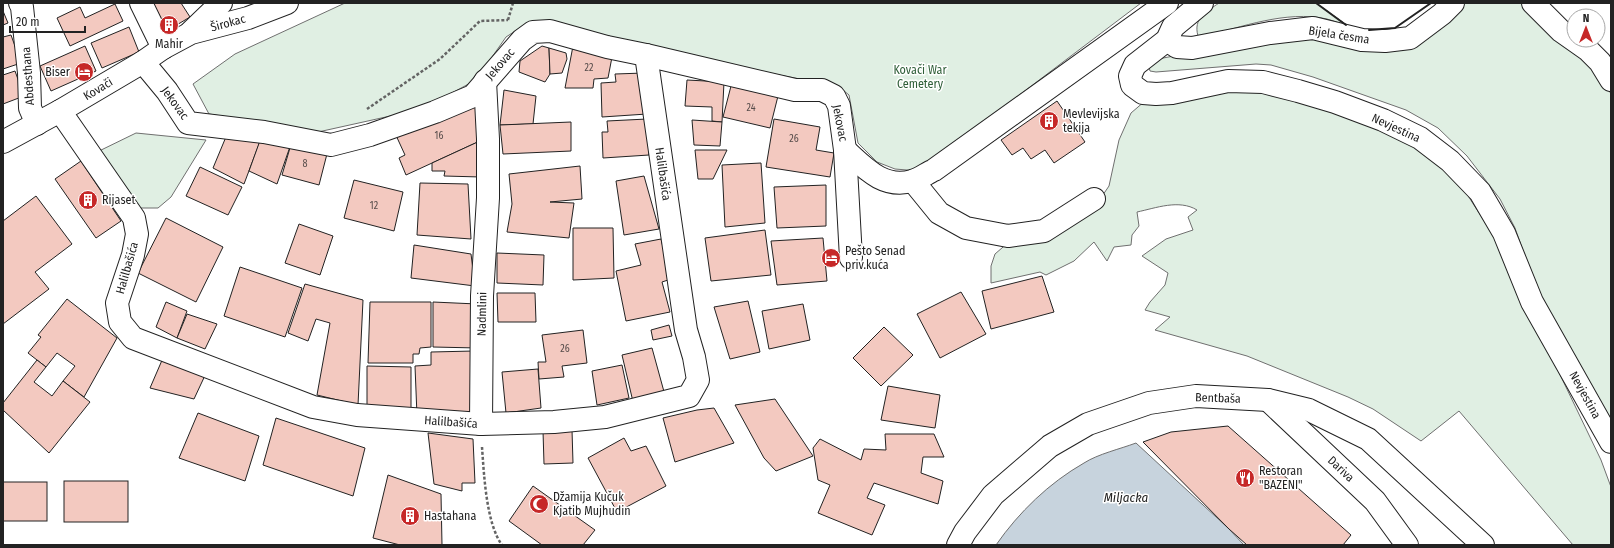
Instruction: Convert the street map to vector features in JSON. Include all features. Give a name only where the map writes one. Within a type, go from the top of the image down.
[{"type":"street","name":"Abdesthana","points":[[20,3],[22,7],[29,73],[30,108],[37,124]]},
{"type":"street","points":[[141,3],[163,48]]},
{"type":"street","points":[[190,33],[221,3]]},
{"type":"street","name":"Širokac","points":[[190,33],[248,18],[287,3]]},
{"type":"street","name":"Jekovac","points":[[845,150],[871,174],[894,184],[913,181],[934,170],[1167,3]]},
{"type":"street","name":"Nevjestina","points":[[1202,3],[1173,27],[1167,40],[1135,65],[1130,76],[1132,85],[1143,93],[1172,93],[1228,81],[1264,82],[1328,100],[1383,120],[1420,138],[1450,161],[1480,192],[1504,233],[1532,302],[1611,442]]},
{"type":"street","name":"Bijela česma","points":[[1167,40],[1177,47],[1192,48],[1270,33],[1313,28],[1362,40],[1385,41],[1410,38],[1442,14],[1453,3]]},
{"type":"street","points":[[1533,3],[1561,31],[1588,50],[1600,62],[1611,80]]},
{"type":"street","name":"Jekovac","points":[[143,62],[167,90],[188,123],[264,132],[331,145],[370,135],[456,104],[473,96],[522,40],[533,32],[550,31],[606,47],[795,90],[822,90],[834,96],[839,106],[845,150],[851,258]]},
{"type":"street","name":"Kovači","points":[[3,142],[60,112],[143,62],[163,48],[190,33]]},
{"type":"street","name":"Halilbašića","points":[[60,112],[134,218],[137,234],[133,255],[117,303],[120,322],[133,338],[313,407],[357,415],[481,424],[554,422],[605,417],[689,396],[698,380],[694,357],[686,330],[646,55]]},
{"type":"street","name":"Nadmlini","points":[[481,424],[482,296],[488,198],[486,81]]},
{"type":"street","points":[[913,181],[939,213],[966,228],[1008,236],[1044,231],[1094,199]]},
{"type":"street","name":"Bentbaša","points":[[958,545],[993,495],[1050,446],[1088,424],[1149,403],[1196,396],[1268,400],[1309,410],[1368,439],[1483,545]]},
{"type":"street","name":"Dariva","points":[[1268,400],[1375,501],[1407,545]]},
{"type":"path","points":[[365,110],[440,59],[480,21],[508,20]]},
{"type":"path","points":[[481,424],[486,491],[496,537],[502,545]]},
{"type":"green space","name":"Kovači War Cemetery","points":[[345,3],[1141,3],[919,171],[895,169],[877,162],[858,143],[849,95],[838,86],[617,45],[544,25],[523,26],[506,37],[476,80],[422,109],[318,132],[209,114],[193,84],[235,54]]},
{"type":"green space","points":[[1219,3],[1316,3],[1351,28],[1327,19],[1296,17],[1264,21],[1202,37],[1198,36],[1197,25],[1199,20],[1205,13]]},
{"type":"green space","points":[[1459,3],[1524,3],[1566,40],[1566,48],[1576,48],[1593,63],[1611,94],[1611,428],[1538,293],[1515,228],[1500,199],[1467,156],[1438,128],[1406,110],[1313,77],[1271,65],[1256,64],[1156,72],[1150,71],[1149,67],[1158,59],[1289,34],[1385,46]]},
{"type":"green space","points":[[1262,88],[1331,106],[1433,156],[1463,188],[1492,233],[1601,460],[1611,487],[1611,545],[1573,545],[1459,411],[1421,441],[1373,409],[1348,397],[1247,356],[1155,330],[1170,317],[1145,310],[1165,285],[1168,273],[1142,256],[1166,239],[1193,230],[1188,217],[1197,210],[1190,207],[1183,205],[1167,205],[1137,212],[1139,226],[1132,235],[1131,245],[1114,247],[1107,261],[1094,242],[1074,261],[1046,275],[1040,272],[991,283],[991,266],[995,254],[1010,241],[1096,205],[1109,186],[1119,140],[1131,113],[1145,101]]},
{"type":"green space","points":[[136,133],[206,140],[171,197],[158,208],[135,208],[95,153]]},
{"type":"water","name":"Miljacka","points":[[1136,443],[1229,529],[1244,545],[996,545],[1015,521],[1036,499],[1071,471],[1102,454]]},
{"type":"building","name":"Mahir","points":[[147,3],[181,3],[190,17],[165,32]]},
{"type":"building","points":[[115,4],[123,21],[70,46],[57,18],[80,7],[85,18]]},
{"type":"building","points":[[3,11],[8,23],[3,25]]},
{"type":"building","points":[[129,27],[139,52],[102,68],[91,43]]},
{"type":"building","points":[[11,35],[21,63],[3,69],[3,37]]},
{"type":"building","points":[[85,46],[96,71],[51,91],[40,66]]},
{"type":"building","points":[[542,46],[549,48],[550,74],[545,82],[519,72],[520,61]]},
{"type":"building","points":[[573,46],[612,57],[608,78],[594,79],[593,88],[565,88]]},
{"type":"building","points":[[549,48],[566,53],[567,59],[562,73],[550,74]]},
{"type":"building","points":[[15,71],[24,96],[3,104],[3,75]]},
{"type":"building","points":[[644,73],[647,114],[602,117],[601,83],[616,82],[615,74]]},
{"type":"building","points":[[687,80],[724,82],[722,122],[712,121],[712,107],[685,106]]},
{"type":"building","points":[[731,86],[778,96],[770,128],[723,117]]},
{"type":"building","points":[[504,90],[536,96],[533,124],[500,125]]},
{"type":"building","name":"Mevlevijska tekija","points":[[1057,101],[1085,142],[1054,163],[1045,150],[1031,159],[1023,148],[1012,155],[1001,140]]},
{"type":"building","points":[[478,103],[482,140],[406,175],[399,158],[405,155],[394,131]]},
{"type":"building","points":[[647,119],[649,155],[603,158],[602,132],[608,132],[607,121]]},
{"type":"building","points":[[774,119],[820,127],[816,150],[834,153],[830,177],[766,167]]},
{"type":"building","points":[[692,120],[722,122],[720,146],[694,145]]},
{"type":"building","points":[[571,122],[571,151],[503,154],[500,125]]},
{"type":"building","points":[[228,132],[261,139],[244,184],[213,168]]},
{"type":"building","points":[[262,135],[292,141],[277,184],[249,171]]},
{"type":"building","points":[[482,140],[481,177],[444,176],[445,171],[432,171],[432,163]]},
{"type":"building","points":[[292,141],[328,150],[319,185],[282,175]]},
{"type":"building","points":[[695,150],[727,150],[713,179],[698,179]]},
{"type":"building","name":"Rijaset","points":[[81,161],[121,221],[96,238],[55,179]]},
{"type":"building","points":[[761,163],[765,223],[725,227],[722,165]]},
{"type":"building","points":[[580,166],[582,199],[550,202],[574,203],[569,238],[507,232],[512,204],[509,174]]},
{"type":"building","points":[[200,167],[242,187],[228,215],[186,196]]},
{"type":"building","points":[[644,176],[659,229],[624,235],[616,181]]},
{"type":"building","points":[[354,180],[403,192],[394,231],[344,218]]},
{"type":"building","points":[[420,183],[468,184],[471,239],[417,235]]},
{"type":"building","points":[[826,185],[826,226],[777,228],[774,187]]},
{"type":"building","points":[[36,196],[72,244],[35,272],[49,289],[3,324],[3,221]]},
{"type":"building","points":[[166,218],[223,247],[196,302],[138,273]]},
{"type":"building","points":[[299,224],[333,236],[320,275],[285,263]]},
{"type":"building","points":[[573,228],[613,228],[614,278],[573,280]]},
{"type":"building","points":[[765,230],[771,275],[711,281],[705,238]]},
{"type":"building","points":[[823,238],[827,281],[777,285],[771,241]]},
{"type":"building","points":[[661,239],[671,279],[662,282],[670,312],[626,321],[616,271],[641,265],[635,244]]},
{"type":"building","points":[[414,245],[471,254],[475,286],[411,278]]},
{"type":"building","points":[[497,253],[544,255],[543,285],[497,283]]},
{"type":"building","points":[[240,267],[302,288],[285,337],[224,316]]},
{"type":"building","points":[[1042,276],[1054,312],[991,329],[982,291]]},
{"type":"building","points":[[305,284],[363,300],[358,405],[317,395],[330,323],[316,319],[308,341],[288,333]]},
{"type":"building","points":[[961,292],[986,334],[940,358],[917,314]]},
{"type":"building","points":[[497,293],[535,293],[536,322],[498,322]]},
{"type":"building","points":[[67,299],[117,338],[84,397],[63,381],[75,366],[57,353],[46,367],[28,353],[41,337],[38,335]]},
{"type":"building","points":[[748,301],[760,352],[730,359],[714,307]]},
{"type":"building","points":[[166,302],[187,311],[177,338],[156,327]]},
{"type":"building","points":[[370,302],[431,302],[431,347],[420,348],[419,354],[413,354],[413,363],[368,363]]},
{"type":"building","points":[[433,302],[477,304],[478,348],[433,347]]},
{"type":"building","points":[[803,304],[810,340],[769,349],[762,311]]},
{"type":"building","points":[[187,314],[217,324],[205,349],[177,338]]},
{"type":"building","points":[[669,325],[672,336],[653,340],[651,330]]},
{"type":"building","points":[[884,327],[913,355],[881,386],[853,358]]},
{"type":"building","points":[[583,330],[587,363],[562,366],[564,377],[539,379],[538,362],[546,362],[542,335]]},
{"type":"building","points":[[652,348],[666,399],[634,406],[622,355]]},
{"type":"building","points":[[166,351],[208,369],[194,399],[150,388]]},
{"type":"building","points":[[474,351],[475,418],[417,416],[415,366],[431,365],[431,352]]},
{"type":"building","points":[[37,360],[46,367],[34,382],[52,396],[63,381],[90,402],[49,453],[3,410],[3,403]]},
{"type":"building","points":[[622,365],[629,398],[597,405],[592,371]]},
{"type":"building","points":[[367,366],[411,367],[411,408],[367,407]]},
{"type":"building","points":[[538,369],[541,408],[506,413],[502,372]]},
{"type":"building","points":[[888,386],[940,395],[935,428],[881,420]]},
{"type":"building","points":[[775,399],[813,456],[776,471],[764,458],[735,405]]},
{"type":"building","points":[[714,408],[734,443],[675,462],[663,418],[697,410]]},
{"type":"building","points":[[198,413],[259,436],[245,481],[179,458]]},
{"type":"building","points":[[276,418],[365,448],[353,496],[263,465]]},
{"type":"building","points":[[1228,426],[1351,535],[1343,545],[1247,545],[1229,529],[1143,442],[1171,432]]},
{"type":"building","points":[[572,430],[573,463],[544,464],[543,431]]},
{"type":"building","points":[[428,433],[473,439],[475,483],[462,483],[462,491],[434,484]]},
{"type":"building","points":[[885,434],[934,434],[944,457],[923,457],[921,473],[943,481],[938,504],[874,483],[867,498],[885,505],[872,535],[818,513],[830,485],[818,480],[813,448],[820,439],[861,460],[864,449],[886,450]]},
{"type":"building","points":[[624,438],[631,451],[646,446],[666,486],[617,512],[588,458]]},
{"type":"building","name":"Hastahana","points":[[388,475],[441,494],[442,545],[400,545],[373,538]]},
{"type":"building","points":[[64,481],[128,481],[128,522],[64,522]]},
{"type":"building","points":[[3,482],[47,482],[47,521],[3,521]]},
{"type":"building","name":"Džamija Kučuk Kjatib Mujhudin","points":[[533,486],[595,530],[583,545],[542,545],[509,521]]},
{"type":"wall","points":[[1316,3],[1346,25]]},
{"type":"wall","points":[[1369,30],[1395,28],[1431,3]]},
{"type":"place","name":"Mahir","points":[[169,25]]},
{"type":"place","name":"Biser","points":[[84,72]]},
{"type":"place","name":"Mevlevijska tekija","points":[[1049,121]]},
{"type":"place","name":"Rijaset","points":[[88,200]]},
{"type":"place","name":"Pešto Senad priv.kuća","points":[[831,258]]},
{"type":"place","name":"Restoran \"BAZENI\"","points":[[1245,478]]},
{"type":"place","name":"Džamija Kučuk Kjatib Mujhudin","points":[[539,504]]},
{"type":"place","name":"Hastahana","points":[[410,516]]}]
